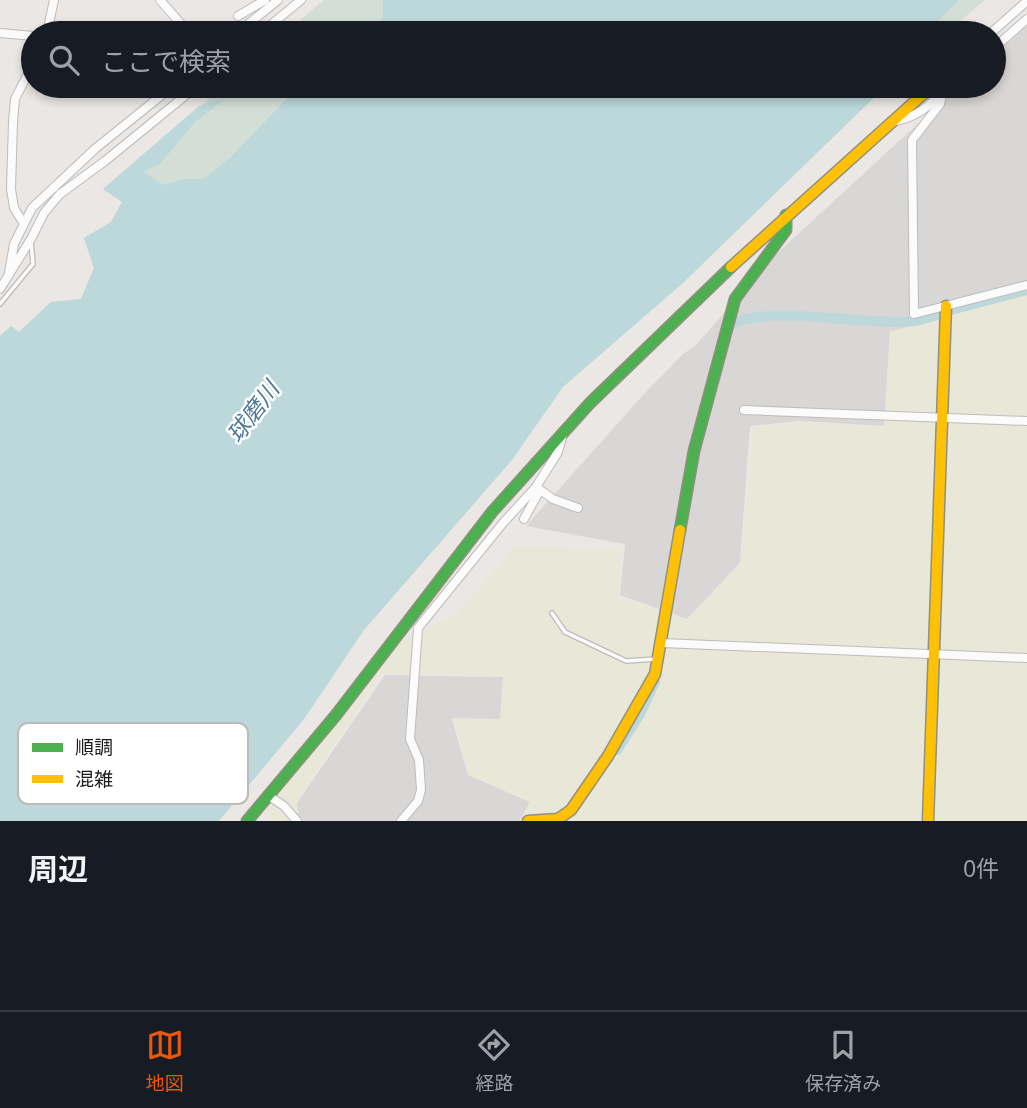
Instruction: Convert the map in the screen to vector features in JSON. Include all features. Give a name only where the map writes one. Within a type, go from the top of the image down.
[{"type":"street","points":[[50,21],[54,0]]},
{"type":"street","points":[[160,0],[178,21]]},
{"type":"street","points":[[238,16],[265,0]]},
{"type":"street","points":[[252,21],[278,0]]},
{"type":"street","points":[[276,21],[301,0]]},
{"type":"street","points":[[1004,21],[1027,1]]},
{"type":"street","points":[[1006,37],[1027,19]]},
{"type":"street","points":[[0,33],[21,35]]},
{"type":"street","points":[[21,87],[15,99],[11,189],[14,208],[24,224]]},
{"type":"street","points":[[7,280],[14,244],[32,208],[96,148],[158,98]]},
{"type":"street","points":[[0,289],[44,213],[60,194],[182,98]]},
{"type":"street","points":[[247,821],[336,715],[492,512],[590,403],[786,215],[919,98]]},
{"type":"street","points":[[892,122],[909,119],[937,98]]},
{"type":"street","points":[[941,98],[940,104],[912,140],[915,314],[1027,285]]},
{"type":"street","points":[[528,821],[558,819],[571,810],[642,701],[655,674],[694,451],[735,299],[786,230],[786,215]]},
{"type":"street","points":[[928,821],[946,306]]},
{"type":"street","points":[[744,410],[1027,421]]},
{"type":"street","points":[[524,519],[558,452],[564,433]]},
{"type":"street","points":[[538,488],[553,499],[578,508]]},
{"type":"street","points":[[401,821],[418,801],[421,790],[419,760],[410,739],[418,628],[503,523],[538,488]]},
{"type":"street","points":[[662,643],[1027,658]]},
{"type":"street","points":[[269,796],[284,806],[297,821]]},
{"type":"lane","points":[[0,304],[33,264],[31,239]]},
{"type":"lane","points":[[552,613],[565,632],[626,661],[659,658]]},
{"type":"shaded area","points":[[324,0],[471,0],[448,21],[299,21]]},
{"type":"shaded area","points":[[861,0],[985,0],[960,21],[848,21]]},
{"type":"shaded area","points":[[1027,26],[1027,294],[890,332],[884,426],[800,421],[750,426],[740,563],[687,619],[620,595],[625,544],[526,526],[644,394],[682,355],[696,345],[773,257],[946,98],[1006,98],[1006,44]]},
{"type":"shaded area","points":[[210,98],[363,98],[106,323],[0,336],[11,326],[19,332],[51,302],[81,299],[94,268],[84,238],[111,222],[122,202],[103,189]]},
{"type":"shaded area","points":[[1027,293],[1027,821],[520,821],[530,802],[469,775],[453,718],[500,719],[504,676],[382,673],[296,802],[298,821],[273,821],[265,811],[376,667],[404,640],[455,616],[516,546],[621,549],[619,596],[687,620],[741,563],[753,427],[800,423],[884,426],[890,332]]},
{"type":"shaded area","points":[[385,675],[503,677],[500,719],[452,719],[468,775],[530,802],[520,821],[299,821],[297,803]]},
{"type":"water","points":[[383,0],[959,0],[938,21],[379,21],[383,18]]},
{"type":"water","name":"球磨川","points":[[226,98],[195,122],[161,163],[143,172],[164,185],[183,179],[203,179],[230,158],[288,98],[874,98],[683,283],[563,387],[512,460],[364,630],[304,719],[248,786],[248,723],[18,723],[18,804],[233,804],[219,821],[0,821],[0,336],[11,326],[19,332],[51,302],[81,299],[94,268],[84,238],[111,222],[122,202],[103,189],[199,106]]},
{"type":"waterway","points":[[951,310],[1027,290]]},
{"type":"waterway","points":[[727,332],[728,326],[744,319],[766,316],[894,322],[941,314]]},
{"type":"waterway","points":[[617,750],[640,714],[655,682]]},
{"type":"traffic: fast","points":[[680,530],[694,451],[735,299],[786,230],[786,215]]},
{"type":"traffic: fast","points":[[247,821],[336,715],[492,512],[590,403],[731,267]]},
{"type":"traffic: slow","points":[[731,267],[919,98]]},
{"type":"traffic: slow","points":[[928,821],[946,306]]},
{"type":"traffic: slow","points":[[528,821],[558,819],[571,810],[608,756],[655,674],[680,530]]}]
